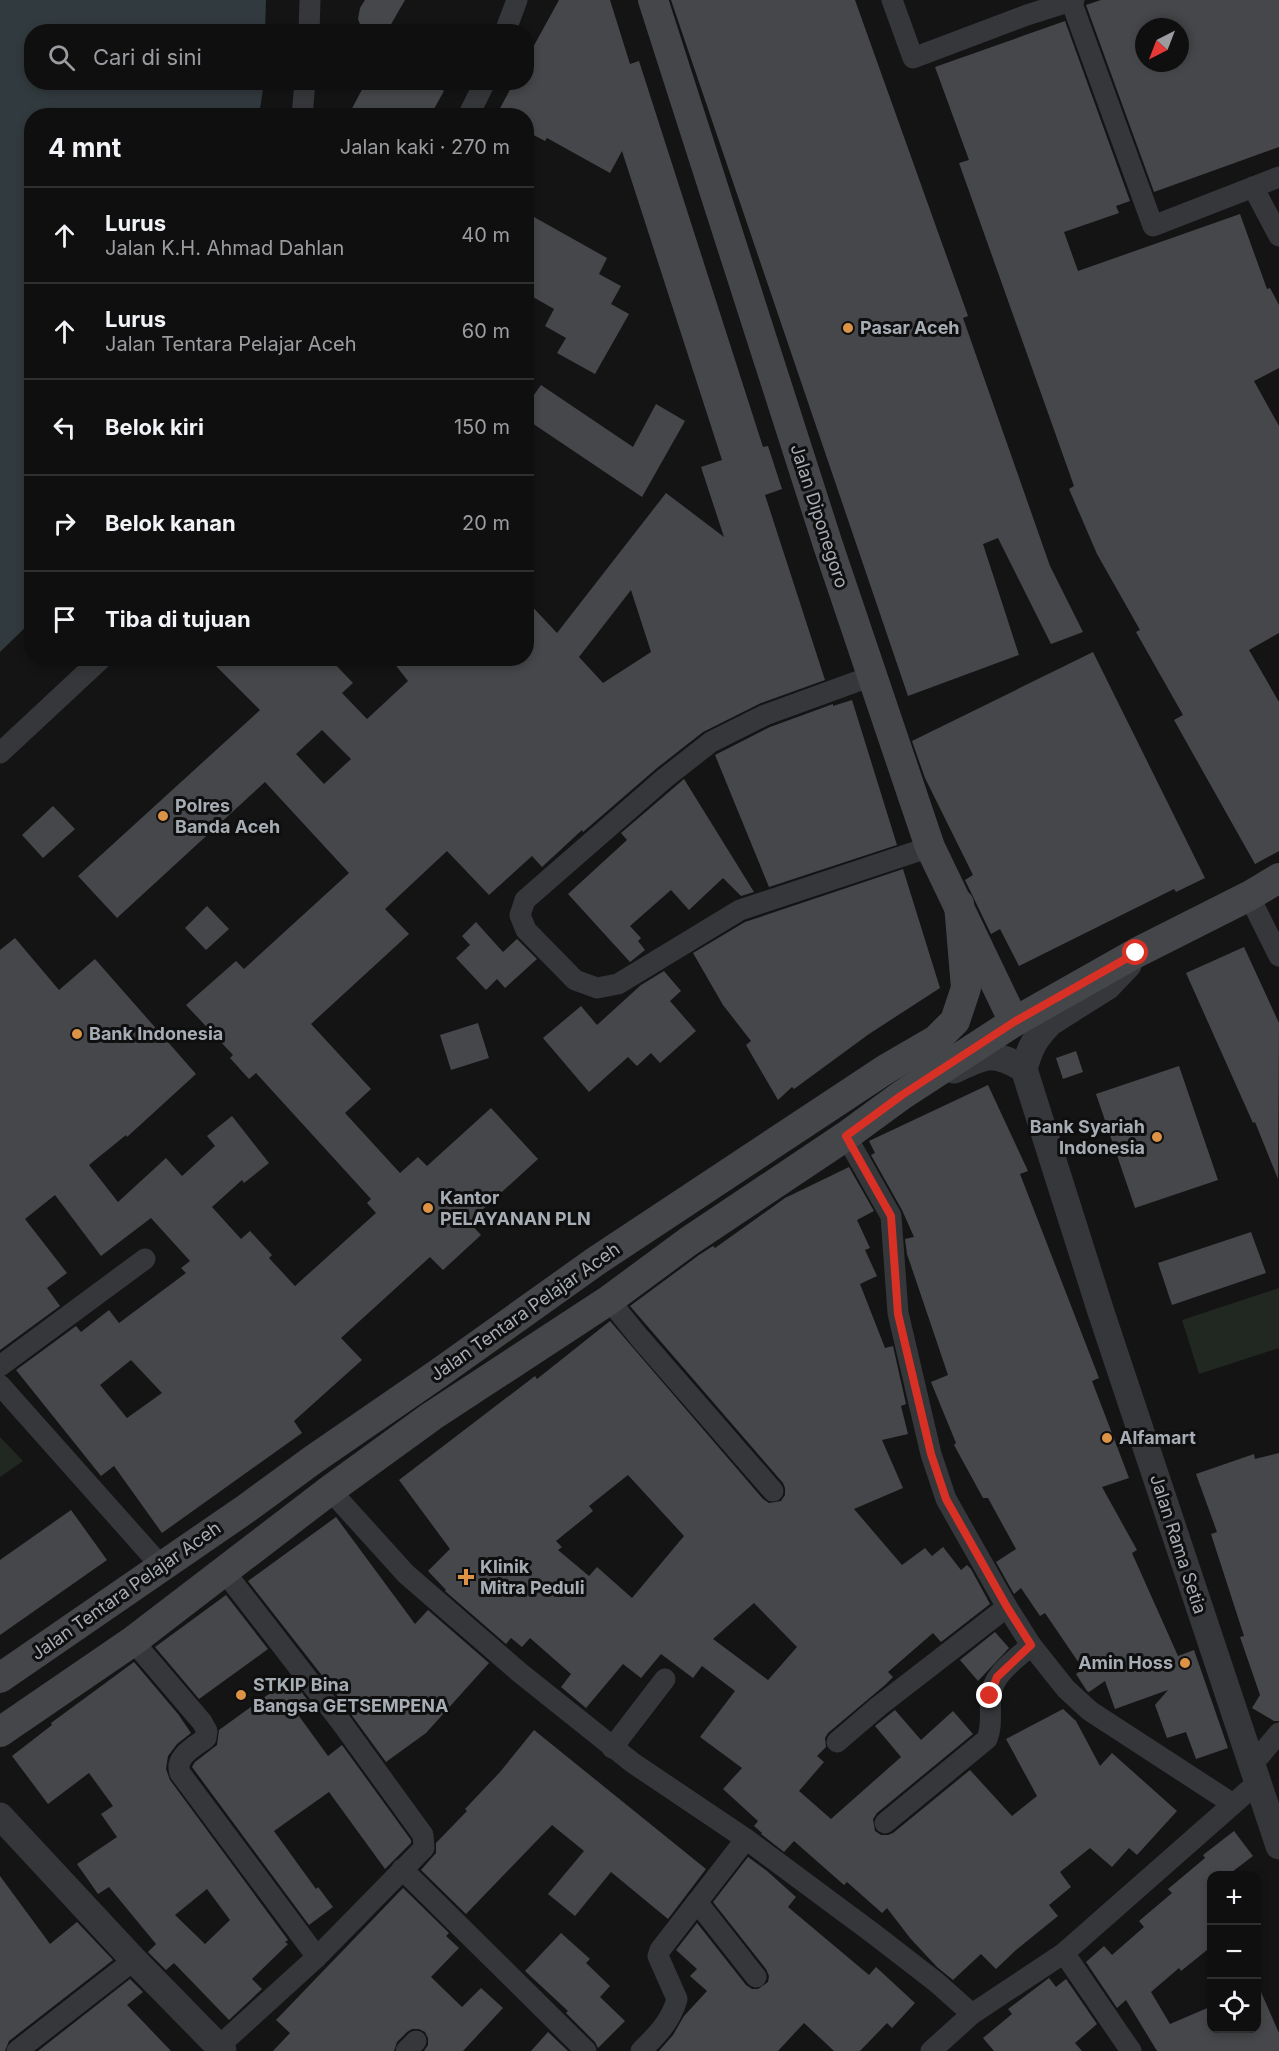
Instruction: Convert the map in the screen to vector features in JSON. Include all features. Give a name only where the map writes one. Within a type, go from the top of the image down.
[{"type":"main road","name":"Jalan Diponegoro","points":[[652,0],[930,847],[1014,1022]]},
{"type":"main road","name":"Jalan Tentara Pelajar Aceh","points":[[0,1732],[133,1641],[330,1490],[432,1416],[609,1300],[689,1241],[846,1136],[902,1095],[1014,1022],[1136,953],[1249,896],[1279,878]]},
{"type":"main road","name":"Jalan Tentara Pelajar Aceh","points":[[0,1678],[162,1567],[596,1261],[886,1069],[936,1040],[955,1021],[966,988],[958,904]]},
{"type":"main road","points":[[408,1394],[432,1416]]},
{"type":"street","points":[[309,24],[310,0]]},
{"type":"street","points":[[892,0],[913,58],[1072,0],[1154,226],[1279,177]]},
{"type":"street","points":[[303,108],[304,90]]},
{"type":"street","points":[[472,108],[481,90]]},
{"type":"street","points":[[1253,187],[1279,236]]},
{"type":"street","points":[[0,753],[93,666]]},
{"type":"street","points":[[872,676],[765,715],[711,742],[665,778],[525,900],[520,915],[526,930],[576,980],[597,988],[618,984],[740,910],[930,847]]},
{"type":"street","points":[[1249,896],[1279,956]]},
{"type":"street","points":[[902,1095],[976,1059],[990,1056],[1007,1058],[1024,1069],[1032,1043],[1051,1022],[1108,986],[1136,953]]},
{"type":"street","name":"Jalan Rama Setia","points":[[1024,1069],[1101,1312],[1279,1846]]},
{"type":"street","points":[[846,1136],[891,1216],[898,1314],[931,1454],[946,1499],[1007,1607],[1031,1645],[1066,1689],[1090,1711],[1233,1804]]},
{"type":"street","points":[[0,1366],[145,1259]]},
{"type":"street","points":[[609,1300],[774,1491]]},
{"type":"street","points":[[0,1385],[162,1567]]},
{"type":"street","points":[[330,1490],[406,1574],[519,1672],[612,1748],[746,1839],[936,1982],[972,2014]]},
{"type":"street","points":[[0,1816],[134,1960],[221,2049],[317,1957],[424,1848],[423,1835],[341,1722],[224,1571]]},
{"type":"street","points":[[837,1742],[879,1706],[1007,1607]]},
{"type":"street","points":[[133,1641],[202,1722],[207,1731],[206,1738],[181,1758],[178,1767],[180,1773],[317,1957]]},
{"type":"street","points":[[885,1823],[987,1739],[992,1723],[990,1696],[997,1677],[1031,1645]]},
{"type":"street","points":[[612,1748],[665,1679]]},
{"type":"street","points":[[931,2051],[972,2014],[1064,1953],[1233,1804],[1254,1775],[1279,1733]]},
{"type":"street","points":[[641,2051],[663,2028],[672,2015],[677,2000],[658,1956],[660,1950],[746,1839]]},
{"type":"street","points":[[402,1869],[585,2051]]},
{"type":"street","points":[[697,1902],[756,1977]]},
{"type":"street","points":[[1064,1953],[1131,2051]]},
{"type":"street","points":[[17,2051],[134,1960]]},
{"type":"shaded area","points":[[0,0],[266,0],[265,24],[24,24],[24,90],[263,90],[260,108],[24,108],[24,629],[0,652]]},
{"type":"shaded area","points":[[1279,1288],[1279,1348],[1199,1374],[1182,1320]]},
{"type":"shaded area","points":[[0,1437],[23,1461],[0,1477]]},
{"type":"building","points":[[365,0],[405,0],[391,24],[360,24],[358,19],[360,8]]},
{"type":"building","points":[[559,0],[610,0],[630,64],[639,61],[763,447],[768,446],[782,489],[765,495],[825,680],[761,703],[703,732],[583,832],[582,830],[542,867],[532,856],[489,895],[447,851],[385,909],[409,934],[311,1024],[371,1089],[345,1113],[400,1173],[418,1157],[427,1166],[491,1108],[538,1159],[469,1222],[481,1235],[443,1270],[430,1257],[341,1338],[362,1360],[294,1421],[302,1433],[162,1533],[114,1466],[101,1476],[16,1370],[76,1326],[81,1332],[109,1310],[119,1323],[186,1273],[181,1268],[190,1261],[151,1218],[101,1256],[55,1195],[25,1219],[67,1273],[47,1288],[60,1306],[0,1350],[0,950],[15,938],[59,990],[95,959],[196,1074],[127,1137],[126,1135],[89,1165],[118,1202],[166,1158],[182,1176],[215,1146],[207,1136],[232,1116],[269,1163],[244,1183],[242,1180],[212,1207],[241,1239],[250,1231],[272,1255],[269,1258],[295,1286],[376,1213],[367,1203],[371,1199],[256,1073],[249,1079],[230,1058],[233,1055],[186,1005],[236,961],[244,969],[349,873],[265,782],[117,918],[78,876],[260,710],[216,666],[337,666],[353,683],[342,693],[367,719],[408,681],[396,666],[534,666],[534,609],[557,633],[666,493],[724,537],[701,467],[722,460],[622,151],[610,173],[547,138],[545,141],[534,135],[534,108],[500,108],[510,90],[534,90],[534,45]],"holes":[[[631,590],[651,652],[603,683],[579,657]],[[322,730],[351,759],[324,784],[296,754]],[[131,1360],[162,1393],[127,1418],[100,1385]]]},
{"type":"building","name":"Pasar Aceh","points":[[671,0],[855,0],[968,316],[963,318],[1050,566],[1083,632],[1051,644],[998,538],[983,544],[1019,655],[908,696]]},
{"type":"building","points":[[1101,0],[1279,0],[1279,147],[1154,192],[1086,5]]},
{"type":"building","points":[[1065,21],[1130,201],[1116,206],[1119,213],[1064,232],[1078,271],[1240,214],[1267,289],[1270,288],[1279,305],[1279,368],[1254,381],[1279,426],[1279,633],[1249,650],[1279,702],[1279,851],[1255,864],[1174,720],[1183,715],[1136,632],[1140,630],[1097,554],[1069,489],[1074,486],[959,163],[969,160],[935,67]]},
{"type":"building","points":[[362,90],[444,91],[434,108],[352,108]]},
{"type":"building","points":[[534,217],[607,258],[599,274],[621,286],[611,304],[629,314],[595,374],[557,353],[566,338],[545,326],[554,309],[534,298]]},
{"type":"building","points":[[541,385],[633,447],[656,404],[685,421],[642,497],[534,424],[534,395]]},
{"type":"building","points":[[1093,652],[1205,878],[1176,892],[1174,889],[1019,966],[1000,929],[991,934],[965,880],[973,875],[925,778],[912,741]]},
{"type":"building","points":[[852,700],[897,845],[769,887],[715,755],[770,727],[833,704],[833,706]]},
{"type":"building","points":[[684,779],[754,892],[741,896],[723,878],[689,910],[671,890],[630,926],[641,938],[638,941],[645,950],[630,962],[568,894],[627,840],[621,833]]},
{"type":"building","points":[[53,806],[75,829],[43,858],[22,835]]},
{"type":"building","points":[[903,869],[940,988],[869,1034],[794,1089],[792,1087],[778,1100],[746,1045],[751,1041],[723,1005],[693,953],[745,922]]},
{"type":"building","points":[[207,906],[229,929],[206,950],[185,928]]},
{"type":"building","points":[[476,922],[503,952],[517,939],[537,959],[505,988],[497,979],[486,990],[456,958],[470,945],[462,936]]},
{"type":"building","points":[[1244,947],[1279,1023],[1278,1179],[1255,1122],[1253,1123],[1186,973]]},
{"type":"building","points":[[664,971],[681,991],[670,1001],[696,1031],[660,1063],[651,1053],[637,1066],[628,1057],[589,1092],[543,1038],[581,1006],[597,1025],[641,985]]},
{"type":"building","points":[[478,1023],[489,1058],[451,1070],[440,1035]]},
{"type":"building","points":[[1076,1051],[1083,1072],[1063,1079],[1056,1058]]},
{"type":"building","name":"Bank Syariah Indonesia","points":[[1179,1066],[1218,1180],[1135,1208],[1096,1094]]},
{"type":"building","points":[[988,1085],[1028,1171],[1020,1174],[1099,1378],[1092,1381],[1129,1478],[1102,1487],[1137,1550],[1132,1553],[1178,1656],[1194,1650],[1228,1748],[1196,1759],[1186,1732],[1167,1738],[1155,1705],[1168,1690],[1115,1709],[1105,1681],[1089,1692],[1087,1691],[1076,1674],[1083,1669],[1045,1613],[1040,1616],[1021,1588],[1014,1594],[996,1562],[1016,1549],[988,1498],[983,1498],[954,1445],[956,1443],[931,1382],[948,1375],[907,1254],[905,1239],[914,1237],[902,1210],[871,1155],[875,1153],[869,1141]]},
{"type":"building","points":[[849,1167],[874,1211],[857,1220],[870,1248],[865,1250],[877,1276],[860,1284],[885,1348],[893,1346],[906,1404],[901,1406],[908,1434],[882,1440],[903,1488],[854,1509],[902,1565],[925,1548],[932,1556],[943,1547],[961,1570],[967,1565],[971,1569],[990,1604],[941,1642],[933,1633],[888,1672],[893,1677],[828,1733],[825,1738],[826,1747],[817,1756],[824,1762],[799,1791],[831,1819],[901,1757],[875,1726],[895,1710],[921,1740],[953,1711],[973,1734],[877,1813],[873,1819],[875,1831],[881,1835],[893,1833],[970,1770],[1012,1816],[1037,1796],[1006,1739],[1063,1709],[1076,1721],[1100,1766],[1112,1753],[1177,1811],[1137,1855],[1129,1848],[1112,1867],[1090,1848],[1060,1872],[1071,1887],[1049,1905],[1058,1916],[996,1969],[981,1954],[953,1980],[937,1967],[910,1938],[887,1908],[882,1913],[847,1882],[844,1885],[794,1841],[784,1852],[761,1834],[754,1826],[758,1821],[723,1789],[742,1768],[700,1737],[735,1691],[702,1666],[693,1678],[661,1654],[641,1678],[623,1664],[586,1708],[561,1687],[571,1674],[530,1638],[522,1647],[511,1638],[506,1644],[445,1591],[428,1571],[450,1549],[399,1480],[535,1376],[537,1379],[610,1321],[763,1499],[769,1503],[781,1501],[785,1495],[783,1483],[630,1306],[699,1255],[713,1246],[715,1248],[785,1198]],"holes":[[[628,1475],[684,1536],[632,1598],[597,1567],[589,1576],[558,1550],[562,1547],[556,1541],[593,1511],[589,1506]],[[754,1603],[797,1647],[768,1680],[713,1639]]]},
{"type":"building","points":[[1251,1232],[1266,1273],[1172,1305],[1158,1263]]},
{"type":"building","points":[[1279,1453],[1279,1721],[1274,1721],[1252,1708],[1260,1695],[1240,1637],[1244,1636],[1211,1534],[1217,1532],[1196,1474],[1254,1454],[1255,1459]]},
{"type":"building","points":[[71,1510],[107,1560],[0,1635],[0,1560]]},
{"type":"building","points":[[336,1517],[415,1624],[428,1610],[489,1663],[426,1733],[386,1762],[248,1581]]},
{"type":"building","points":[[226,1595],[268,1649],[199,1699],[155,1647]]},
{"type":"building","points":[[995,1632],[1009,1648],[978,1681],[960,1660]]},
{"type":"building","points":[[134,1662],[191,1733],[177,1744],[168,1756],[166,1769],[170,1780],[288,1940],[285,1942],[288,1944],[252,1979],[262,1989],[229,2020],[174,1963],[166,1970],[148,1952],[156,1944],[109,1887],[98,1894],[77,1864],[117,1837],[101,1814],[113,1806],[89,1773],[48,1804],[12,1756],[52,1725],[51,1723]],"holes":[[[207,1889],[230,1920],[205,1944],[175,1915]]]},
{"type":"building","points":[[291,1678],[309,1702],[296,1712],[328,1756],[342,1745],[411,1840],[411,1843],[385,1869],[329,1792],[274,1831],[316,1889],[318,1887],[333,1907],[309,1925],[192,1767],[217,1745],[219,1730]]},
{"type":"building","points":[[534,1730],[706,1869],[668,1919],[611,1872],[575,1916],[548,1894],[584,1851],[552,1825],[466,1914],[421,1870],[436,1853],[436,1843],[467,1811],[465,1809],[500,1772]]},
{"type":"building","points":[[1234,1831],[1253,1856],[1233,1871],[1207,1871],[1207,1950],[1181,1971],[1179,1968],[1151,1992],[1170,2024],[1207,2008],[1207,2033],[1261,2033],[1261,1992],[1279,2033],[1279,2051],[1157,2051],[1126,2000],[1117,2008],[1086,1962],[1104,1946],[1112,1955],[1144,1927],[1139,1921],[1172,1893],[1168,1889],[1205,1858],[1203,1855]]},
{"type":"building","points":[[748,1857],[796,1897],[788,1907],[869,1975],[876,1967],[915,2003],[892,2028],[887,2023],[860,2051],[834,2051],[804,2023],[778,2051],[659,2051],[673,2035],[684,2016],[707,1991],[690,1976],[697,1969],[676,1950],[697,1923],[746,1985],[752,1989],[758,1989],[768,1982],[769,1976],[766,1969],[713,1902]]},
{"type":"building","points":[[0,1876],[50,1944],[77,1922],[113,1960],[9,2041],[5,2051],[0,2051]]},
{"type":"building","points":[[403,1888],[449,1933],[446,1936],[459,1948],[431,1977],[462,2007],[481,1988],[503,2008],[463,2051],[424,2051],[428,2045],[425,2032],[412,2029],[397,2042],[394,2051],[273,2051],[290,2033],[276,2020]]},
{"type":"building","points":[[561,1933],[590,1959],[586,1963],[610,1986],[600,1997],[625,2021],[598,2048],[595,2042],[566,2013],[568,2011],[525,1971]]},
{"type":"building","points":[[1049,1978],[1056,1987],[1066,1979],[1097,2024],[1075,2043],[1082,2051],[994,2051],[983,2038],[1012,2014],[1008,2009]]},
{"type":"building","points":[[130,1979],[143,1992],[127,2005],[171,2051],[38,2051]]},
{"type":"building","points":[[548,2032],[568,2051],[531,2051]]},
{"type":"place","name":"Pasar Aceh","points":[[848,328]]},
{"type":"place","name":"Polres Banda Aceh","points":[[163,816]]},
{"type":"place","name":"Bank Indonesia","points":[[77,1034]]},
{"type":"place","name":"Bank Syariah Indonesia","points":[[1157,1137]]},
{"type":"place","name":"Kantor PELAYANAN PLN","points":[[428,1208]]},
{"type":"place","name":"Alfamart","points":[[1107,1438]]},
{"type":"place","name":"Klinik Mitra Peduli","points":[[466,1577]]},
{"type":"place","name":"Amin Hoss","points":[[1185,1663]]},
{"type":"place","name":"STKIP Bina Bangsa GETSEMPENA","points":[[241,1695]]},
{"type":"route","points":[[990,1696],[997,1677],[1031,1645],[946,1499],[931,1454],[898,1314],[891,1216],[846,1136],[902,1095],[1014,1022],[1136,953]]}]
